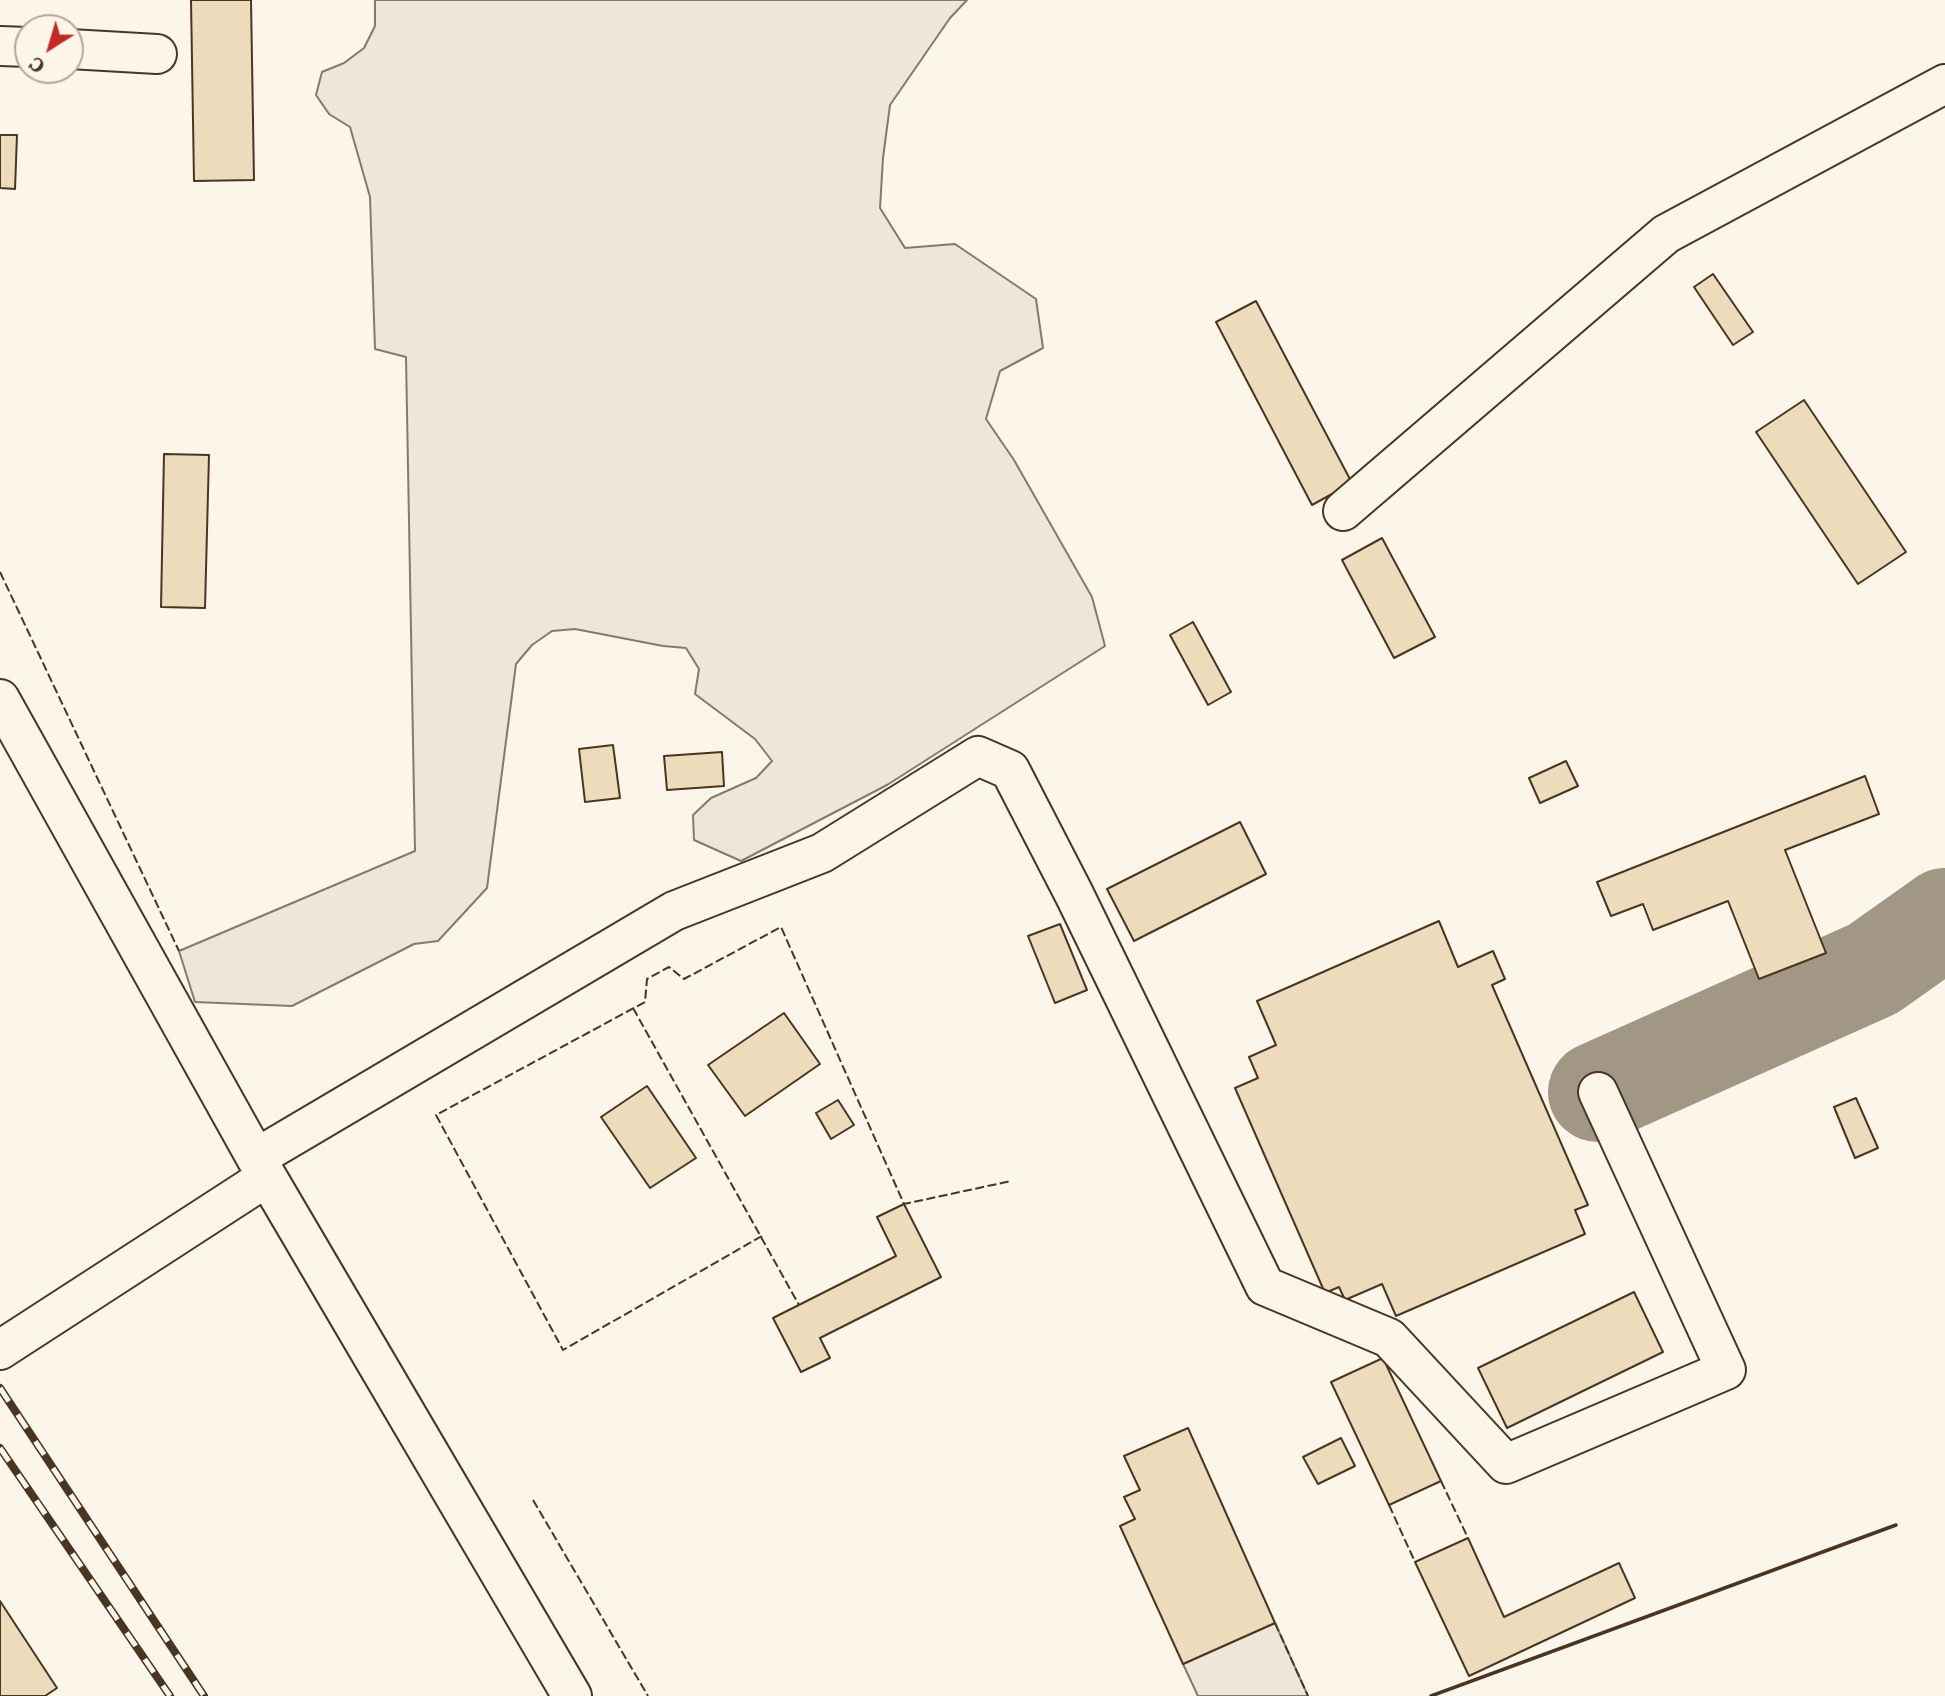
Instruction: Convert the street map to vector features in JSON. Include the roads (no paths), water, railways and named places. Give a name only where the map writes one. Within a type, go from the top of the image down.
[{"type":"lane","points":[[84,51],[157,54]]},
{"type":"lane","points":[[1343,511],[1666,234],[1945,84]]},
{"type":"lane","points":[[0,699],[261,1168],[572,1696]]},
{"type":"lane","points":[[0,1350],[261,1168],[674,911],[822,853],[978,756],[1010,770],[1074,894],[1265,1286],[1389,1338],[1506,1464],[1726,1370],[1598,1092]]},
{"type":"railway","points":[[0,1388],[204,1696]]},
{"type":"railway","points":[[0,1448],[170,1696]]}]
